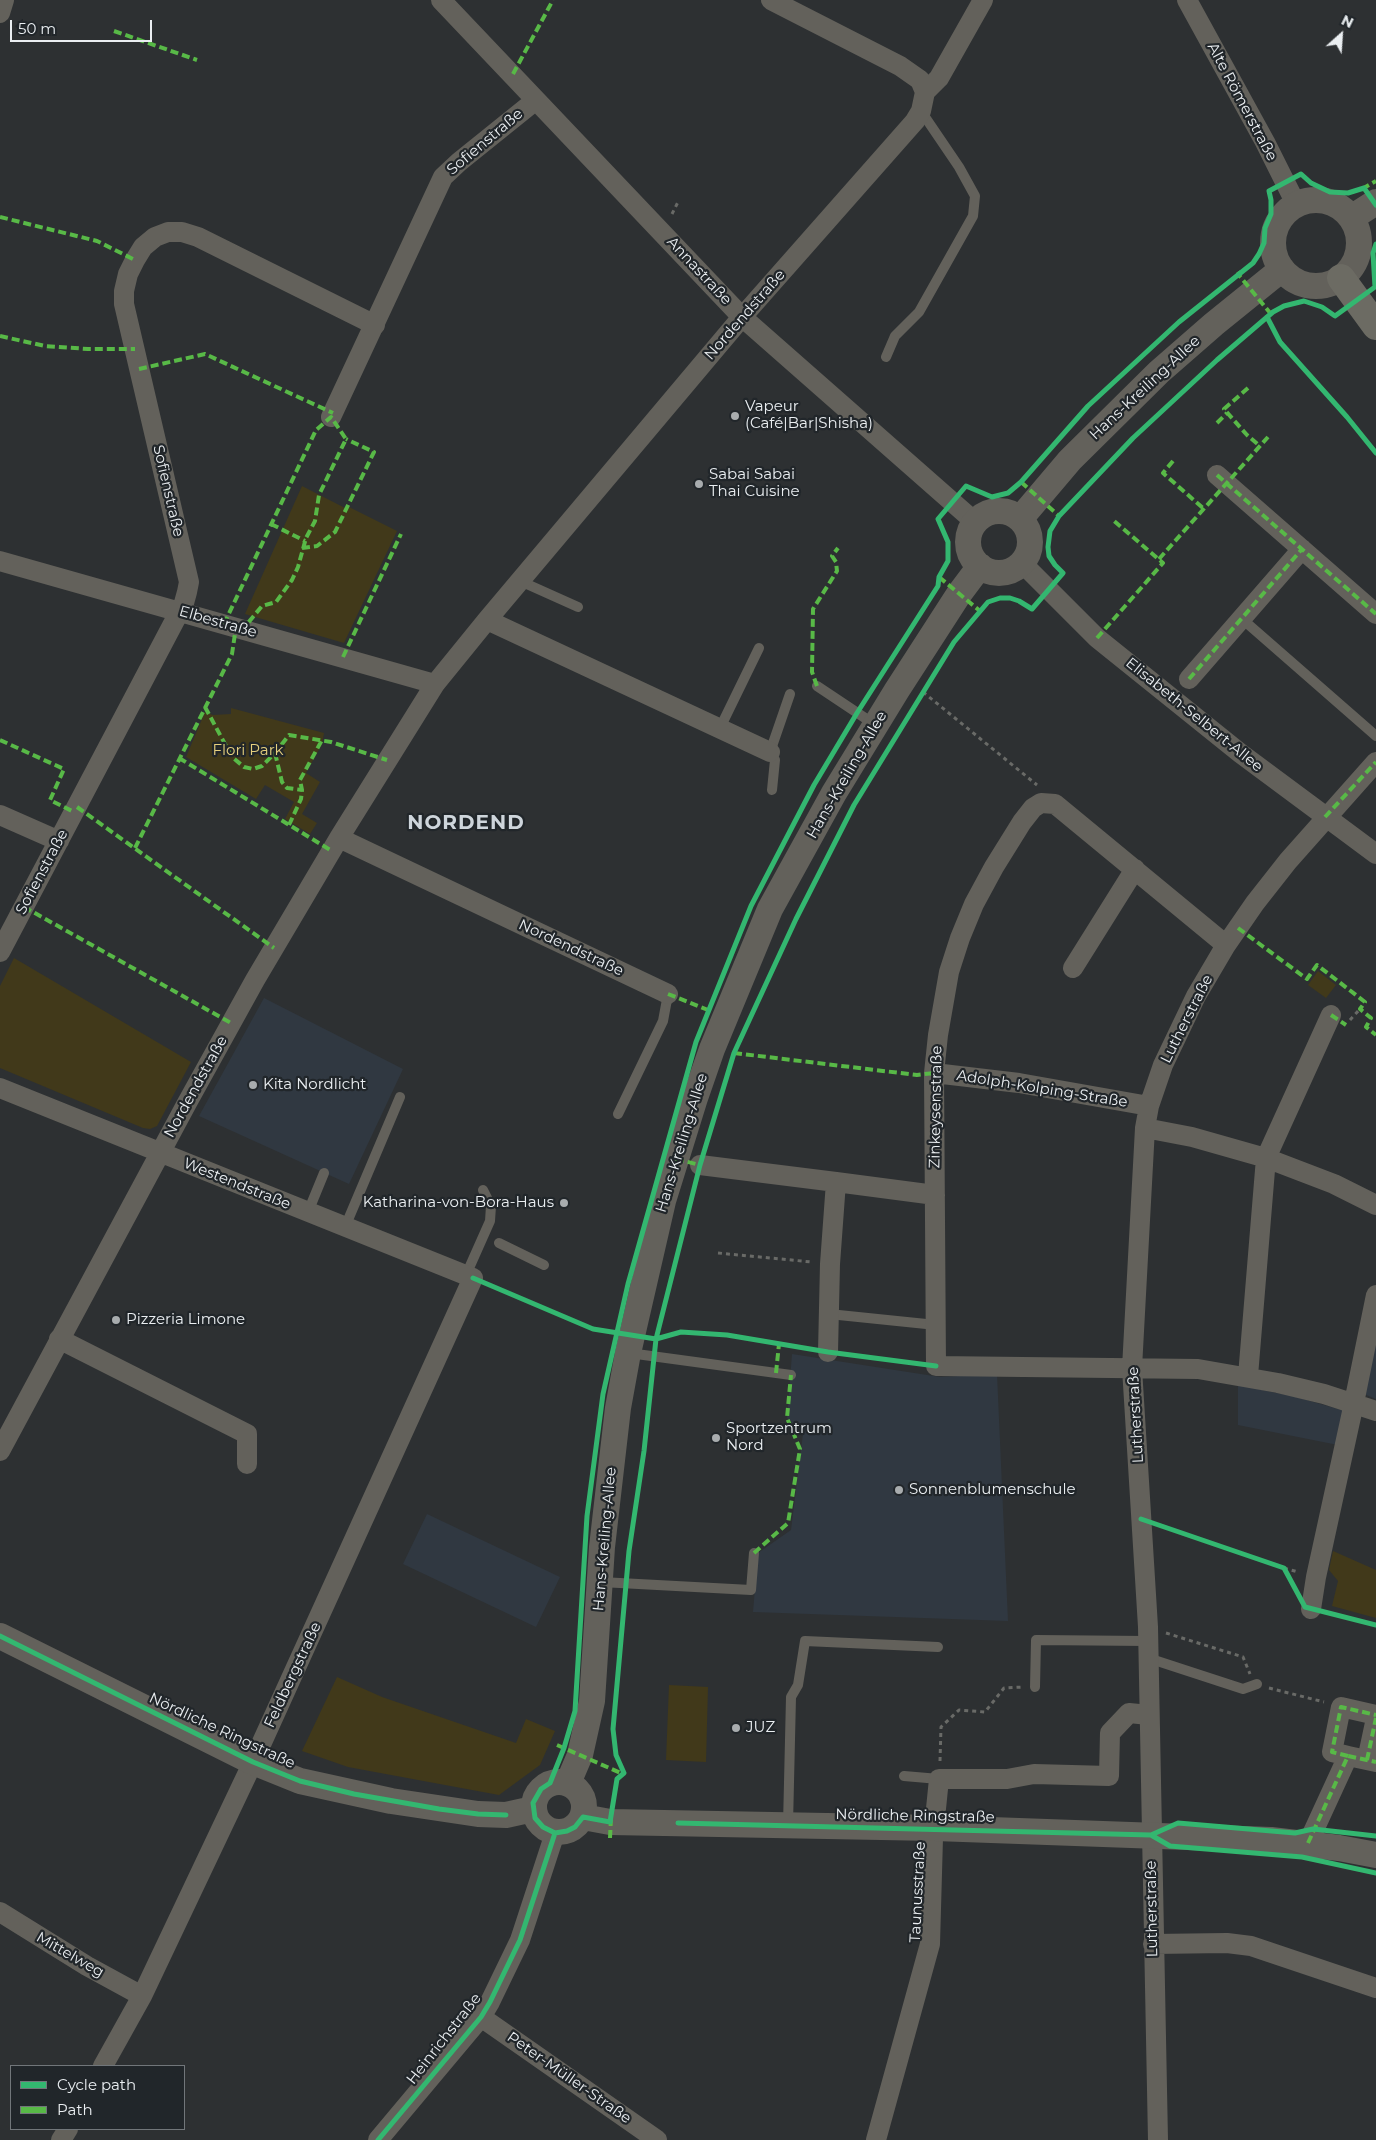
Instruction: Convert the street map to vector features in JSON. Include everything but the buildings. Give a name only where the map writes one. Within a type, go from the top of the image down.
[{"type":"main road","points":[[1341,278],[1376,326]]},
{"type":"street","points":[[0,13],[4,0]]},
{"type":"street","name":"Annastraße","points":[[441,0],[742,317],[975,522]]},
{"type":"street","points":[[771,0],[900,66],[920,80],[923,101]]},
{"type":"street","name":"Nordendstraße","points":[[0,1451],[255,980],[339,838],[435,684],[742,317],[915,121],[923,101],[939,78],[984,0]]},
{"type":"street","name":"Alte Römerstraße","points":[[1187,0],[1265,142],[1296,204]]},
{"type":"street","name":"Sofienstraße","points":[[331,417],[443,177],[536,100]]},
{"type":"street","points":[[1308,200],[1332,203],[1343,209],[1351,218],[1359,239],[1358,250],[1349,270],[1341,278],[1323,284],[1303,284],[1292,278],[1282,269],[1276,258],[1273,246],[1274,233],[1278,221],[1296,204],[1308,200]]},
{"type":"street","points":[[1351,218],[1376,202]]},
{"type":"street","name":"Sofienstraße","points":[[0,952],[180,611],[189,582],[124,304],[124,291],[128,274],[144,247],[155,237],[168,232],[182,232],[198,237],[375,324]]},
{"type":"street","name":"Hans-Kreiling-Allee","points":[[1020,519],[1070,460],[1159,372],[1282,269]]},
{"type":"street","points":[[1217,475],[1376,614]]},
{"type":"street","points":[[997,511],[1010,512],[1020,519],[1030,536],[1028,555],[1022,563],[1013,570],[1002,573],[990,572],[973,559],[969,550],[970,530],[975,522],[985,514],[997,511]]},
{"type":"street","points":[[1189,679],[1302,549]]},
{"type":"street","name":"Elbestraße","points":[[0,561],[435,684]]},
{"type":"street","name":"Elisabeth-Selbert-Allee","points":[[1022,563],[1097,638],[1240,753],[1376,854]]},
{"type":"street","name":"Hans-Kreiling-Allee","points":[[568,1783],[580,1756],[592,1701],[600,1582],[618,1408],[628,1352],[663,1201],[712,1049],[770,909],[834,793],[958,594],[980,566]]},
{"type":"street","points":[[487,620],[770,752]]},
{"type":"street","name":"Lutherstraße","points":[[1158,2140],[1148,1642],[1132,1368],[1145,1128],[1149,1106],[1163,1065],[1178,1031],[1226,945],[1255,903],[1325,817],[1376,762]]},
{"type":"street","name":"Zinkeysenstraße","points":[[1048,802],[1041,802],[1033,808],[994,867],[974,904],[949,972],[938,1035],[934,1073],[936,1366],[1132,1368]]},
{"type":"street","points":[[1048,802],[1055,804],[1226,945]]},
{"type":"street","points":[[0,815],[59,841]]},
{"type":"street","name":"Nordendstraße","points":[[339,838],[668,994]]},
{"type":"street","points":[[1073,968],[1135,869]]},
{"type":"street","points":[[1248,1376],[1266,1158],[1338,1020]]},
{"type":"street","name":"Adolph-Kolping-Straße","points":[[934,1073],[1019,1083],[1149,1106]]},
{"type":"street","name":"Westendstraße","points":[[0,1088],[470,1276]]},
{"type":"street","points":[[1145,1128],[1192,1137],[1266,1158],[1334,1184],[1376,1205]]},
{"type":"street","points":[[700,1165],[935,1195]]},
{"type":"street","points":[[828,1352],[830,1264],[836,1182]]},
{"type":"street","name":"Feldbergstraße","points":[[104,2065],[142,1996],[253,1762],[470,1276]]},
{"type":"street","points":[[1310,1609],[1376,1295]]},
{"type":"street","points":[[59,1339],[247,1434],[247,1464]]},
{"type":"street","points":[[1132,1368],[1198,1369],[1248,1376],[1354,1403],[1376,1411]]},
{"type":"street","name":"Nördliche Ringstraße","points":[[0,1636],[253,1762],[300,1781],[439,1809],[478,1814],[506,1815],[533,1809]]},
{"type":"street","points":[[1308,1843],[1363,1759],[1376,1717],[1341,1707],[1332,1752],[1363,1759]]},
{"type":"street","points":[[939,1779],[1007,1779],[1034,1774],[1109,1776],[1110,1733],[1129,1713],[1149,1714]]},
{"type":"street","name":"Taunusstraße","points":[[876,2140],[930,1944],[934,1828],[939,1779]]},
{"type":"street","points":[[559,1781],[568,1783],[577,1789],[582,1796],[583,1817],[575,1827],[568,1831],[555,1833],[543,1827],[535,1818],[533,1809],[536,1795],[550,1783],[559,1781]]},
{"type":"street","name":"Nördliche Ringstraße","points":[[583,1817],[610,1822],[934,1828],[1151,1835],[1308,1843],[1376,1856]]},
{"type":"street","name":"Heinrichstraße","points":[[378,2140],[481,2017],[506,1972],[520,1940],[555,1833]]},
{"type":"street","name":"Mittelweg","points":[[0,1912],[87,1966],[142,1996]]},
{"type":"street","points":[[1153,1944],[1227,1943],[1251,1946],[1376,1988]]},
{"type":"street","name":"Peter-Müller-Straße","points":[[481,2017],[657,2140]]},
{"type":"lane","points":[[886,357],[895,336],[919,312],[973,216],[975,196],[923,101]]},
{"type":"lane","points":[[520,581],[578,607]]},
{"type":"lane","points":[[1241,618],[1376,736]]},
{"type":"lane","points":[[720,728],[759,648]]},
{"type":"lane","points":[[817,686],[875,725]]},
{"type":"lane","points":[[772,790],[776,760],[770,752],[790,694]]},
{"type":"lane","points":[[618,1114],[663,1021],[668,994]]},
{"type":"lane","points":[[345,1227],[400,1097]]},
{"type":"lane","points":[[308,1212],[324,1173]]},
{"type":"lane","points":[[470,1276],[490,1221],[492,1206],[483,1190]]},
{"type":"lane","points":[[499,1243],[544,1265]]},
{"type":"lane","points":[[829,1314],[936,1325]]},
{"type":"lane","points":[[628,1352],[790,1375]]},
{"type":"lane","points":[[600,1582],[751,1590],[754,1553]]},
{"type":"lane","points":[[1035,1687],[1036,1640],[1148,1642],[1243,1689],[1256,1684]]},
{"type":"lane","points":[[788,1826],[791,1697],[798,1685],[805,1641],[938,1647]]},
{"type":"lane","points":[[904,1776],[939,1779]]},
{"type":"path","points":[[672,214],[678,202]]},
{"type":"path","points":[[1267,317],[1280,342],[1347,417],[1376,453]]},
{"type":"path","points":[[923,692],[1040,788],[1048,802]]},
{"type":"path","points":[[1338,1020],[1360,1009]]},
{"type":"path","points":[[718,1252],[830,1264]]},
{"type":"path","points":[[1148,1642],[1243,1657],[1252,1680],[1256,1684],[1341,1707]]},
{"type":"path","points":[[939,1779],[941,1727],[959,1710],[985,1712],[1004,1688],[1035,1687]]},
{"type":"shaded area","points":[[264,998],[403,1069],[349,1184],[199,1116]]},
{"type":"shaded area","points":[[1376,1339],[1376,1399],[1364,1394]]},
{"type":"shaded area","name":"Sonnenblumenschule","points":[[792,1354],[940,1377],[997,1374],[1008,1621],[753,1612],[758,1553],[791,1530],[803,1434],[787,1418]]},
{"type":"shaded area","points":[[1238,1385],[1296,1397],[1345,1411],[1338,1445],[1238,1425]]},
{"type":"shaded area","points":[[427,1514],[560,1577],[536,1627],[403,1564]]},
{"type":"green space","points":[[302,486],[347,509],[349,507],[397,531],[344,643],[245,614]]},
{"type":"green space","name":"Flori Park","points":[[231,708],[324,733],[322,744],[306,773],[320,782],[302,814],[317,823],[310,834],[285,819],[294,802],[265,785],[256,799],[186,757],[205,712],[213,715],[231,714]]},
{"type":"green space","points":[[14,958],[191,1062],[157,1126],[150,1129],[143,1128],[0,1068],[0,986]]},
{"type":"green space","points":[[1318,971],[1336,985],[1326,998],[1308,985]]},
{"type":"green space","points":[[1333,1551],[1376,1570],[1376,1618],[1332,1606],[1338,1581],[1329,1570]]},
{"type":"green space","points":[[337,1677],[382,1697],[516,1743],[526,1719],[555,1731],[540,1765],[499,1795],[348,1767],[302,1751]]},
{"type":"green space","points":[[669,1685],[708,1687],[706,1762],[666,1760]]},
{"type":"marked path","points":[[513,74],[553,0]]},
{"type":"marked path","points":[[114,31],[197,60]]},
{"type":"marked path","points":[[1362,189],[1376,181]]},
{"type":"marked path","points":[[0,217],[97,241],[135,260]]},
{"type":"marked path","points":[[1241,272],[1238,274],[1271,314]]},
{"type":"marked path","points":[[0,336],[45,346],[88,349],[135,349]]},
{"type":"marked path","points":[[139,369],[205,354],[333,413]]},
{"type":"marked path","points":[[1248,388],[1224,409],[1247,435],[1260,446]]},
{"type":"marked path","points":[[1217,423],[1227,413]]},
{"type":"marked path","points":[[224,624],[316,430],[331,417],[346,439],[319,495],[315,521],[306,538],[298,567],[292,580],[276,602],[262,606],[243,629]]},
{"type":"marked path","points":[[1159,559],[1268,437]]},
{"type":"marked path","points":[[302,548],[317,546],[335,532],[374,452],[346,439]]},
{"type":"marked path","points":[[1173,461],[1163,473],[1204,509]]},
{"type":"marked path","points":[[1217,475],[1376,614]]},
{"type":"marked path","points":[[1021,482],[1059,516]]},
{"type":"marked path","points":[[1097,638],[1163,563],[1113,520]]},
{"type":"marked path","points":[[271,524],[305,541]]},
{"type":"marked path","points":[[343,657],[401,534]]},
{"type":"marked path","points":[[817,686],[812,672],[813,609],[837,571],[836,562],[832,556],[838,548]]},
{"type":"marked path","points":[[1189,679],[1302,549]]},
{"type":"marked path","points":[[939,577],[980,611]]},
{"type":"marked path","points":[[135,848],[232,654],[236,627]]},
{"type":"marked path","points":[[205,707],[232,757],[244,767],[253,769],[262,766],[289,735],[331,742],[387,760]]},
{"type":"marked path","points":[[0,740],[64,769],[50,800],[74,812]]},
{"type":"marked path","points":[[289,825],[301,799],[300,780],[322,740]]},
{"type":"marked path","points":[[275,753],[282,782],[287,788],[302,790]]},
{"type":"marked path","points":[[179,758],[332,851]]},
{"type":"marked path","points":[[1325,817],[1376,762]]},
{"type":"marked path","points":[[77,807],[274,948]]},
{"type":"marked path","points":[[24,907],[231,1023]]},
{"type":"marked path","points":[[1238,928],[1307,979],[1317,965],[1365,1002],[1360,1009],[1371,1018],[1366,1027],[1376,1035]]},
{"type":"marked path","points":[[668,994],[708,1010]]},
{"type":"marked path","points":[[1331,1015],[1346,1025]]},
{"type":"marked path","points":[[734,1053],[917,1075],[934,1073]]},
{"type":"marked path","points":[[676,1159],[700,1165]]},
{"type":"marked path","points":[[776,1373],[779,1344]]},
{"type":"marked path","points":[[754,1553],[788,1523],[800,1449],[787,1418],[791,1375]]},
{"type":"marked path","points":[[1348,1756],[1332,1752],[1341,1707],[1376,1715]]},
{"type":"marked path","points":[[1367,1760],[1376,1718]]},
{"type":"marked path","points":[[557,1745],[623,1774]]},
{"type":"marked path","points":[[1308,1843],[1348,1756],[1376,1762]]},
{"type":"marked path","points":[[610,1838],[611,1818]]},
{"type":"cycle path","points":[[1376,205],[1364,188],[1348,193],[1330,192],[1311,183],[1301,174],[1269,191],[1271,214],[1265,228],[1264,243],[1253,263],[1179,322],[1088,406],[1021,482],[1008,493],[992,497],[966,486],[938,519],[948,542],[948,561],[939,577],[938,586],[857,713],[814,785],[751,906],[696,1042],[628,1284],[603,1394],[587,1516],[575,1711],[564,1748],[550,1783],[541,1789],[533,1803],[535,1818],[543,1827],[555,1833],[567,1831],[575,1827],[583,1817],[610,1822],[617,1779],[624,1773],[616,1755],[613,1729],[629,1551],[644,1451],[656,1339],[700,1165],[734,1053],[796,919],[854,805],[954,642],[988,602],[1000,598],[1010,598],[1032,609],[1063,573],[1049,556],[1048,547],[1050,531],[1059,516],[1133,438],[1217,360],[1273,312],[1284,306],[1304,301],[1322,307],[1335,316],[1375,287],[1373,253],[1376,244]]},
{"type":"cycle path","points":[[1267,317],[1280,342],[1347,417],[1376,453]]},
{"type":"cycle path","points":[[473,1278],[593,1329],[656,1339],[681,1332],[727,1335],[828,1352],[936,1366]]},
{"type":"cycle path","points":[[1141,1519],[1284,1568],[1305,1607],[1376,1625]]},
{"type":"cycle path","points":[[0,1636],[253,1762],[300,1781],[354,1794],[439,1809],[478,1814],[506,1815]]},
{"type":"cycle path","points":[[678,1823],[1151,1835],[1178,1823],[1295,1833],[1313,1829],[1376,1836]]},
{"type":"cycle path","points":[[378,2140],[481,2017],[490,2002],[520,1940],[555,1833]]},
{"type":"cycle path","points":[[1151,1835],[1170,1846],[1302,1857],[1376,1873]]},
{"type":"place","name":"Vapeur (Café|Bar|Shisha)","points":[[735,416]]},
{"type":"place","name":"Sabai Sabai Thai Cuisine","points":[[699,484]]},
{"type":"place","name":"Kita Nordlicht","points":[[253,1085]]},
{"type":"place","name":"Katharina-von-Bora-Haus","points":[[564,1203]]},
{"type":"place","name":"Pizzeria Limone","points":[[116,1320]]},
{"type":"place","name":"Sportzentrum Nord","points":[[716,1438]]},
{"type":"place","name":"Sonnenblumenschule","points":[[899,1490]]},
{"type":"place","name":"JUZ","points":[[736,1728]]},
{"type":"district","name":"NORDEND","points":[[466,823]]}]
